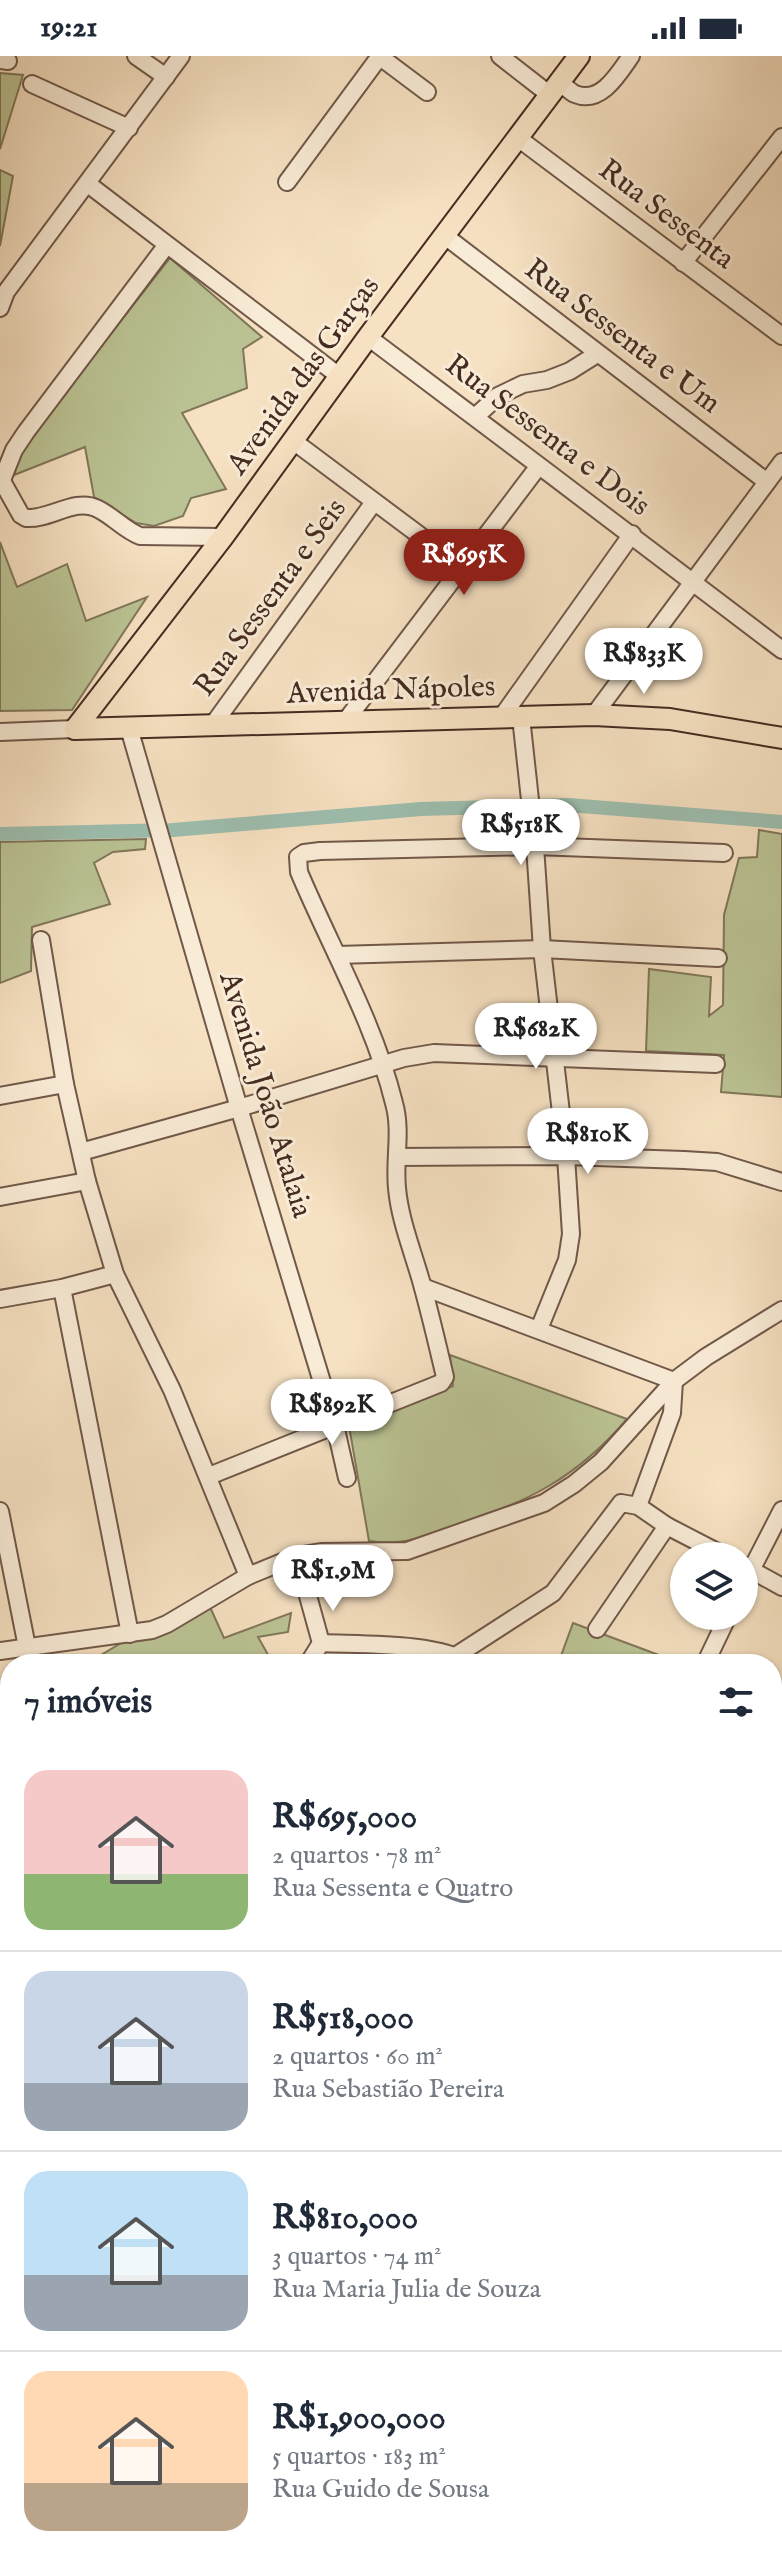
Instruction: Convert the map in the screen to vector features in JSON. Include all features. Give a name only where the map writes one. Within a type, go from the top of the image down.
[{"type":"main road","name":"Avenida das Garças","points":[[75,729],[223,537],[339,376],[579,56]]},
{"type":"main road","name":"Avenida Nápoles","points":[[75,729],[594,715],[670,719],[782,738]]},
{"type":"street","points":[[136,56],[166,77]]},
{"type":"street","points":[[0,308],[6,292],[181,56]]},
{"type":"street","points":[[287,182],[379,56],[427,92]]},
{"type":"street","points":[[500,56],[555,88],[576,95],[607,89],[631,56]]},
{"type":"street","points":[[32,84],[129,128]]},
{"type":"street","points":[[683,263],[782,137]]},
{"type":"street","name":"Rua Sessenta","points":[[518,138],[782,336]]},
{"type":"street","points":[[88,184],[339,376]]},
{"type":"street","name":"Rua Sessenta e Um","points":[[445,236],[767,482]]},
{"type":"street","points":[[166,246],[26,432],[14,450],[1,484],[26,518],[83,505],[99,509],[131,533],[140,536],[223,537]]},
{"type":"street","name":"Rua Sessenta e Dois","points":[[368,337],[782,650]]},
{"type":"street","points":[[475,417],[498,396],[523,384],[547,380],[570,371],[597,354]]},
{"type":"street","points":[[292,440],[462,567]]},
{"type":"street","points":[[594,715],[782,462]]},
{"type":"street","points":[[344,723],[538,467]]},
{"type":"street","name":"Rua Sessenta e Seis","points":[[212,726],[374,502]]},
{"type":"street","points":[[539,1329],[570,1248],[566,1156],[542,949],[531,806],[511,718],[632,534]]},
{"type":"street","name":"Avenida João Atalaia","points":[[129,728],[335,1425],[347,1478]]},
{"type":"street","name":"Avenida Nápoles","points":[[0,732],[75,729]]},
{"type":"street","points":[[209,1476],[441,1383],[445,1377],[423,1287],[404,1228],[397,1187],[398,1123],[383,1064],[299,872],[298,857],[320,851],[535,846],[724,853]]},
{"type":"street","points":[[41,940],[65,1084],[87,1181],[115,1274],[172,1390],[248,1576]]},
{"type":"street","points":[[337,955],[542,949],[718,958]]},
{"type":"street","points":[[81,1152],[383,1064],[434,1053],[716,1064]]},
{"type":"street","points":[[0,1096],[65,1084]]},
{"type":"street","points":[[397,1157],[566,1156],[717,1162],[782,1182]]},
{"type":"street","points":[[0,1197],[87,1181]]},
{"type":"street","points":[[0,1299],[62,1288],[115,1274]]},
{"type":"street","points":[[423,1287],[674,1381]]},
{"type":"street","points":[[62,1288],[130,1634]]},
{"type":"street","points":[[0,1651],[130,1634],[167,1624],[248,1576],[297,1556],[321,1552],[407,1551],[544,1503],[601,1462],[674,1381],[706,1357],[782,1310]]},
{"type":"street","points":[[632,1504],[672,1413],[674,1381]]},
{"type":"street","points":[[471,1654],[553,1593],[621,1503],[632,1504],[698,1542]]},
{"type":"street","points":[[758,1552],[782,1510]]},
{"type":"street","points":[[0,1511],[27,1647]]},
{"type":"street","points":[[597,1629],[667,1526]]},
{"type":"street","points":[[297,1556],[321,1643],[314,1654]]},
{"type":"street","points":[[758,1578],[782,1587]]},
{"type":"street","points":[[710,1654],[721,1630]]},
{"type":"street","points":[[321,1643],[398,1646],[439,1654]]},
{"type":"green space","points":[[0,73],[23,75],[0,149]]},
{"type":"green space","points":[[0,170],[13,176],[0,246]]},
{"type":"green space","points":[[170,258],[262,337],[243,349],[247,388],[182,413],[226,489],[191,498],[183,516],[154,526],[136,523],[94,497],[85,447],[14,475],[21,449]]},
{"type":"green space","points":[[0,542],[17,587],[67,564],[86,621],[147,597],[72,710],[0,711]]},
{"type":"green space","points":[[759,830],[782,834],[782,1097],[721,1092],[724,1055],[646,1051],[649,969],[711,977],[709,1016],[723,1005],[724,915],[739,858],[757,857]]},
{"type":"green space","points":[[146,839],[145,849],[113,852],[94,863],[110,904],[32,927],[31,971],[0,983],[0,842]]},
{"type":"green space","points":[[450,1355],[627,1419],[608,1440],[569,1473],[526,1498],[422,1537],[392,1542],[369,1541],[349,1426],[453,1386]]},
{"type":"green space","points":[[210,1607],[224,1638],[291,1613],[288,1632],[258,1637],[268,1654],[103,1654],[138,1633]]},
{"type":"green space","points":[[573,1623],[656,1654],[562,1654]]},
{"type":"waterway","points":[[0,834],[173,830],[421,809],[568,805],[782,822]]}]
